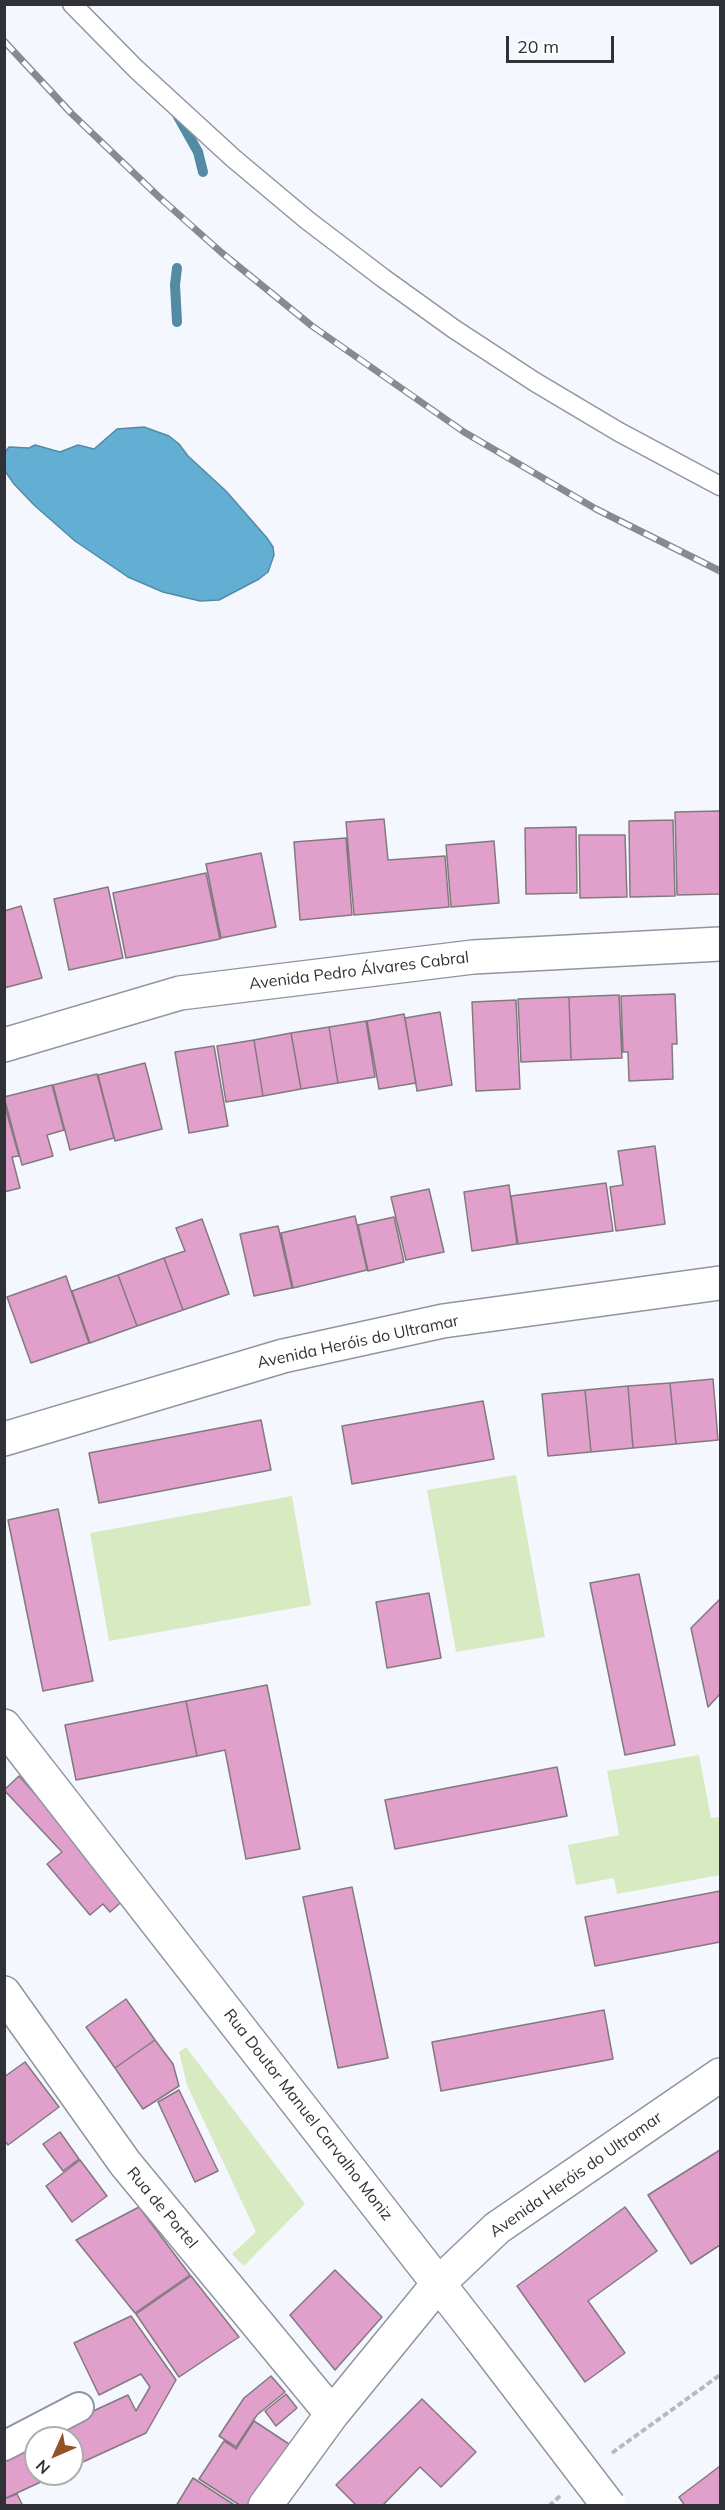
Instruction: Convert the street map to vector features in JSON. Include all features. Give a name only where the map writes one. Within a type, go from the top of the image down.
[{"type":"street","name":"Avenida Pedro Álvares Cabral","points":[[4,1045],[180,993],[473,957],[720,944]]},
{"type":"street","name":"Avenida Heróis do Ultramar","points":[[6,1434],[283,1356],[432,1323],[720,1282]]},
{"type":"street","name":"Rua Doutor Manuel Carvalho Moniz","points":[[4,1726],[439,2283],[609,2505]]},
{"type":"street","name":"Rua de Portel","points":[[4,1993],[125,2163],[332,2414]]},
{"type":"street","name":"Avenida Heróis do Ultramar","points":[[439,2283],[497,2228],[720,2075]]},
{"type":"street","points":[[265,2505],[332,2414],[439,2283]]},
{"type":"street","points":[[4,2446],[79,2408]]},
{"type":"lane","points":[[72,4],[136,69],[233,158],[307,220],[383,278],[454,329],[536,382],[619,432],[720,486]]},
{"type":"path","points":[[626,2442],[720,2375]]},
{"type":"path","points":[[549,2505],[554,2501]]},
{"type":"green space","points":[[516,1475],[545,1637],[456,1652],[427,1490]]},
{"type":"green space","points":[[292,1496],[311,1605],[109,1641],[90,1533]]},
{"type":"green space","points":[[699,1755],[711,1818],[720,1817],[720,1875],[617,1894],[614,1878],[576,1885],[568,1845],[619,1835],[607,1771]]},
{"type":"green space","points":[[186,2047],[305,2204],[244,2266],[232,2254],[256,2232],[187,2085],[179,2052]]},
{"type":"water","points":[[144,427],[169,436],[179,444],[188,456],[226,491],[267,538],[273,547],[274,555],[268,572],[219,600],[200,601],[163,592],[128,577],[75,541],[34,505],[5,471],[5,452],[9,447],[29,448],[35,445],[60,452],[78,445],[94,449],[117,429]]},
{"type":"building","points":[[720,811],[720,894],[677,895],[675,812]]},
{"type":"building","points":[[384,819],[388,860],[445,856],[449,907],[354,915],[346,822]]},
{"type":"building","points":[[673,820],[675,896],[630,897],[629,821]]},
{"type":"building","points":[[576,827],[577,893],[526,894],[525,828]]},
{"type":"building","points":[[579,835],[625,835],[627,897],[580,898]]},
{"type":"building","points":[[346,838],[352,915],[300,920],[294,842]]},
{"type":"building","points":[[494,841],[499,903],[451,907],[446,845]]},
{"type":"building","points":[[261,853],[276,927],[221,938],[206,864]]},
{"type":"building","points":[[206,873],[220,939],[126,958],[113,893]]},
{"type":"building","points":[[108,887],[123,958],[69,970],[54,899]]},
{"type":"building","points":[[21,906],[42,978],[4,988],[4,911]]},
{"type":"building","points":[[675,994],[677,1044],[672,1044],[673,1079],[629,1081],[628,1052],[623,1052],[621,996]]},
{"type":"building","points":[[619,995],[622,1058],[571,1060],[569,997]]},
{"type":"building","points":[[569,997],[571,1060],[521,1062],[518,999]]},
{"type":"building","points":[[516,1000],[520,1089],[476,1091],[472,1002]]},
{"type":"building","points":[[440,1012],[452,1085],[417,1091],[405,1018]]},
{"type":"building","points":[[404,1014],[416,1083],[379,1089],[367,1021]]},
{"type":"building","points":[[366,1021],[375,1077],[338,1083],[329,1027]]},
{"type":"building","points":[[329,1027],[338,1083],[301,1089],[291,1033]]},
{"type":"building","points":[[291,1033],[301,1089],[263,1096],[254,1040]]},
{"type":"building","points":[[254,1040],[263,1096],[226,1102],[217,1046]]},
{"type":"building","points":[[214,1046],[228,1126],[189,1133],[175,1052]]},
{"type":"building","points":[[145,1063],[162,1129],[115,1141],[98,1075]]},
{"type":"building","points":[[97,1074],[114,1138],[70,1150],[53,1085]]},
{"type":"building","points":[[52,1085],[64,1130],[47,1135],[53,1156],[22,1165],[4,1097]]},
{"type":"building","points":[[4,1103],[19,1156],[12,1157],[20,1188],[4,1192]]},
{"type":"building","points":[[655,1146],[665,1224],[616,1231],[610,1187],[623,1185],[618,1151]]},
{"type":"building","points":[[606,1183],[613,1231],[518,1244],[511,1196]]},
{"type":"building","points":[[509,1185],[517,1244],[472,1251],[464,1192]]},
{"type":"building","points":[[429,1189],[444,1252],[406,1260],[391,1197]]},
{"type":"building","points":[[355,1216],[367,1270],[293,1288],[281,1233]]},
{"type":"building","points":[[394,1217],[404,1262],[368,1271],[358,1225]]},
{"type":"building","points":[[202,1219],[229,1294],[183,1310],[164,1258],[185,1251],[176,1228]]},
{"type":"building","points":[[278,1226],[292,1288],[254,1296],[240,1234]]},
{"type":"building","points":[[164,1258],[183,1310],[137,1326],[118,1275]]},
{"type":"building","points":[[118,1275],[137,1326],[90,1343],[72,1291]]},
{"type":"building","points":[[66,1276],[89,1343],[31,1363],[7,1297]]},
{"type":"building","points":[[713,1379],[718,1440],[676,1444],[670,1383]]},
{"type":"building","points":[[670,1383],[676,1444],[633,1448],[628,1386]]},
{"type":"building","points":[[628,1386],[633,1448],[591,1452],[585,1390]]},
{"type":"building","points":[[585,1390],[591,1452],[548,1456],[542,1394]]},
{"type":"building","points":[[483,1401],[494,1459],[352,1484],[342,1426]]},
{"type":"building","points":[[261,1420],[271,1470],[99,1503],[89,1453]]},
{"type":"building","points":[[58,1509],[93,1681],[43,1691],[8,1520]]},
{"type":"building","points":[[639,1574],[675,1745],[625,1755],[590,1583]]},
{"type":"building","points":[[429,1593],[441,1658],[387,1668],[376,1602]]},
{"type":"building","points":[[720,1599],[720,1694],[708,1707],[691,1628]]},
{"type":"building","points":[[267,1685],[300,1849],[246,1859],[225,1750],[197,1756],[186,1701]]},
{"type":"building","points":[[186,1701],[197,1756],[76,1780],[65,1725]]},
{"type":"building","points":[[557,1767],[567,1816],[395,1849],[385,1800]]},
{"type":"building","points":[[19,1776],[127,1897],[110,1912],[103,1904],[90,1915],[47,1864],[62,1852],[4,1790]]},
{"type":"building","points":[[352,1887],[388,2058],[338,2068],[303,1897]]},
{"type":"building","points":[[720,1891],[720,1942],[595,1966],[585,1917]]},
{"type":"building","points":[[126,1999],[155,2040],[115,2068],[86,2027]]},
{"type":"building","points":[[604,2010],[613,2059],[441,2091],[432,2042]]},
{"type":"building","points":[[155,2040],[173,2064],[179,2086],[143,2109],[115,2068]]},
{"type":"building","points":[[25,2062],[59,2107],[8,2145],[4,2140],[4,2077]]},
{"type":"building","points":[[179,2090],[218,2171],[195,2182],[158,2102]]},
{"type":"building","points":[[60,2132],[79,2159],[63,2171],[43,2144]]},
{"type":"building","points":[[720,2150],[720,2245],[691,2264],[648,2195]]},
{"type":"building","points":[[80,2160],[107,2196],[72,2222],[46,2186]]},
{"type":"building","points":[[139,2207],[190,2275],[135,2313],[76,2240]]},
{"type":"building","points":[[625,2207],[657,2251],[588,2301],[625,2353],[585,2382],[517,2286]]},
{"type":"building","points":[[335,2270],[382,2317],[335,2370],[290,2315]]},
{"type":"building","points":[[191,2276],[239,2337],[179,2377],[136,2314]]},
{"type":"building","points":[[131,2316],[176,2380],[146,2433],[84,2461],[84,2426],[61,2426],[128,2395],[136,2411],[150,2387],[141,2374],[99,2395],[74,2343]]},
{"type":"building","points":[[271,2376],[285,2392],[257,2415],[236,2447],[219,2436],[244,2398]]},
{"type":"building","points":[[286,2394],[297,2408],[276,2426],[265,2411]]},
{"type":"building","points":[[422,2399],[476,2452],[441,2487],[420,2467],[382,2506],[357,2506],[336,2485]]},
{"type":"building","points":[[254,2421],[292,2446],[253,2506],[241,2506],[199,2479],[224,2441],[236,2449]]},
{"type":"building","points":[[24,2443],[24,2486],[32,2486],[4,2499],[4,2452]]},
{"type":"building","points":[[720,2466],[720,2506],[685,2506],[679,2497]]},
{"type":"building","points":[[193,2478],[236,2506],[176,2506]]},
{"type":"building","points":[[17,2494],[23,2506],[4,2506],[4,2499]]},
{"type":"waterway","points":[[175,111],[198,152],[203,172]]},
{"type":"waterway","points":[[177,268],[175,285],[177,322]]},
{"type":"railway","points":[[4,41],[71,113],[159,197],[222,253],[312,326],[464,432],[596,509],[720,571]]}]
